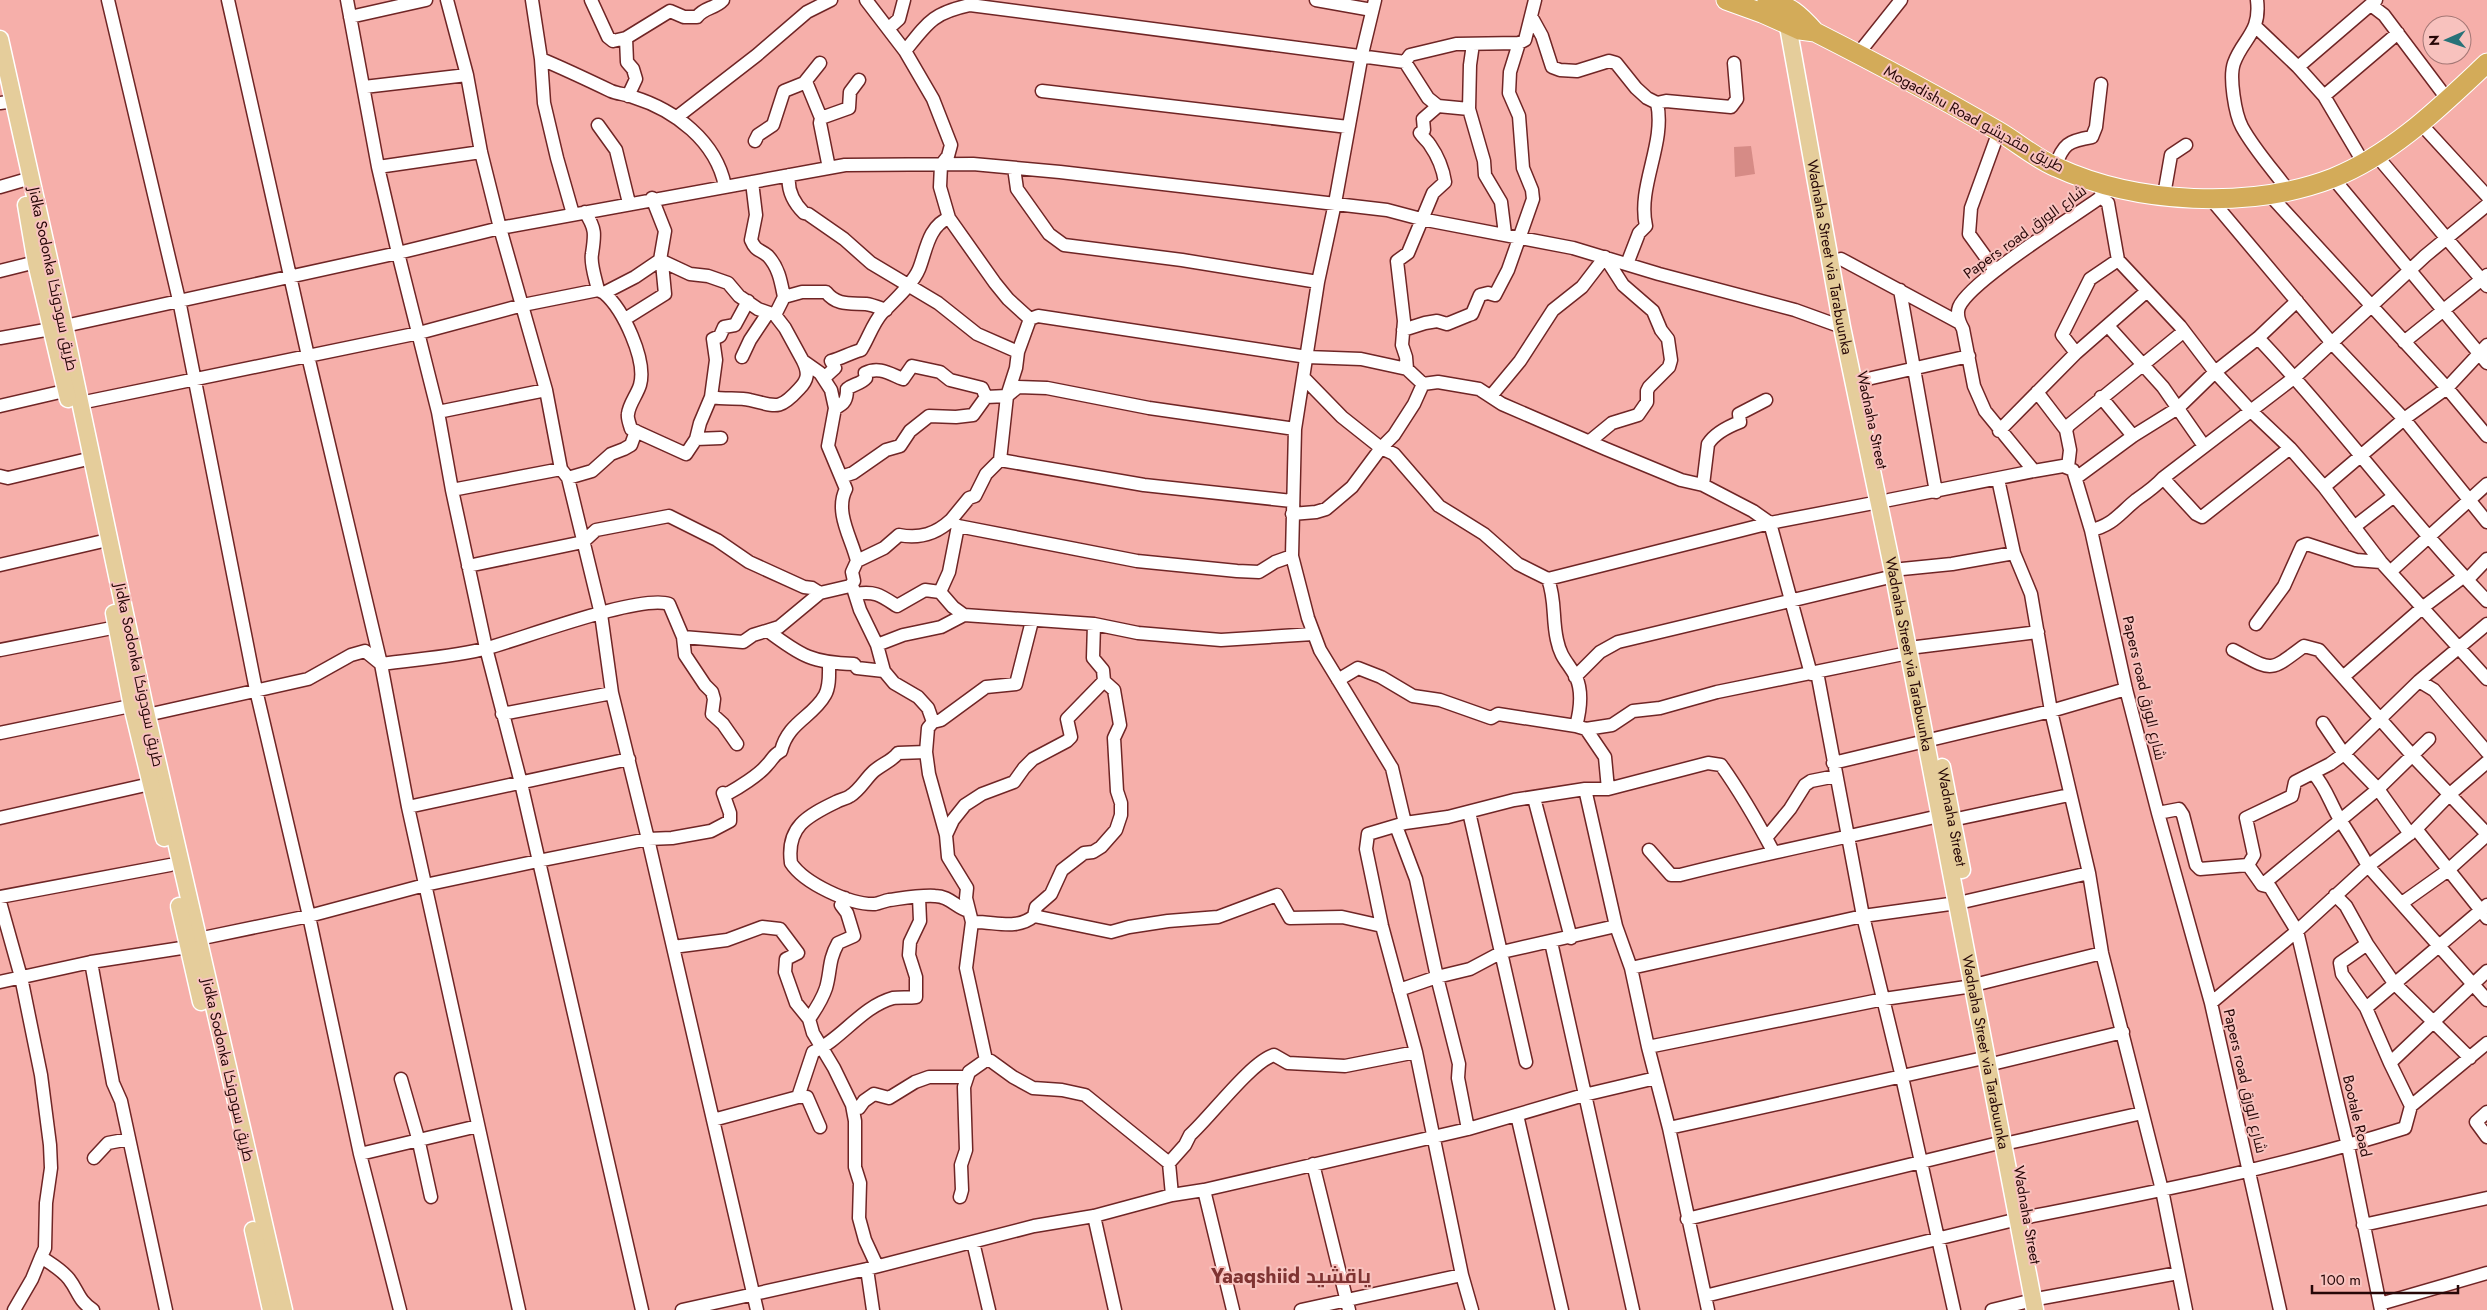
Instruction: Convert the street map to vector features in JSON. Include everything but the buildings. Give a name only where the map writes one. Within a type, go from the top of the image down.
[{"type":"highway","name":"Mogadishu Road طريق مقديشو","points":[[1726,0],[1791,13],[1858,54],[1999,131],[2054,167],[2102,191],[2210,198],[2288,190],[2333,178],[2370,158],[2421,124],[2487,63]]},
{"type":"main road","name":"Wadnaha Street","points":[[1791,13],[1841,259],[1864,380],[1885,507],[2023,1218],[2038,1305]]},
{"type":"main road","name":"Wadnaha Street via Tarabuunka","points":[[1791,13],[1842,327],[1885,507]]},
{"type":"main road","name":"Jidka Sodonka طريق سودونكا","points":[[1,46],[6,102]]},
{"type":"main road","name":"Jidka Sodonka طريق سودونكا","points":[[0,86],[26,179],[42,261],[74,394],[157,783],[237,1135],[271,1310]]},
{"type":"main road","name":"Jidka Sodonka طريق سودونكا","points":[[87,460],[99,542],[117,627],[141,708]]},
{"type":"main road","name":"Jidka Sodonka طريق سودونكا","points":[[157,783],[170,865],[193,943]]},
{"type":"main road","name":"Jidka Sodonka طريق سودونكا","points":[[237,1135],[284,1310]]},
{"type":"street","points":[[108,0],[180,300],[194,380],[256,690],[309,916],[360,1154],[400,1310]]},
{"type":"street","points":[[228,0],[308,356],[381,664],[408,807],[519,1310]]},
{"type":"street","points":[[347,0],[378,167],[438,412],[452,490],[486,648],[521,783],[642,1310]]},
{"type":"street","points":[[350,17],[426,0]]},
{"type":"street","points":[[447,0],[467,75],[481,152],[500,228],[546,390],[564,473],[601,614],[612,693],[629,758],[757,1310]]},
{"type":"street","points":[[532,0],[541,58],[544,103],[550,130],[579,213],[594,225],[594,247],[591,255],[601,292],[612,300],[625,319],[633,336],[639,365],[640,384],[627,415],[631,429],[686,454],[696,438],[711,397],[716,360],[714,339],[720,336],[724,328],[735,325],[748,301]]},
{"type":"street","points":[[591,0],[608,37],[612,41],[626,38],[670,11],[684,17],[697,17],[701,11],[718,5],[723,0]]},
{"type":"street","points":[[677,117],[757,55],[807,12],[831,0]]},
{"type":"street","points":[[866,0],[890,28],[905,51],[933,99],[951,144],[948,156],[941,165],[940,187],[949,218],[1004,294],[1030,319]]},
{"type":"street","points":[[890,28],[899,19],[904,0]]},
{"type":"street","points":[[1316,0],[1373,5],[1318,282],[1295,429],[1292,556],[1313,634],[1320,650],[1392,768],[1400,824],[1416,879],[1436,964],[1437,977],[1459,1064],[1458,1078],[1468,1129]]},
{"type":"street","points":[[1405,62],[1410,55],[1439,47],[1456,44],[1519,43],[1526,40],[1535,0]]},
{"type":"street","points":[[1858,54],[1901,0]]},
{"type":"street","points":[[2257,0],[2257,20],[2234,64],[2232,85],[2242,127],[2288,190]]},
{"type":"street","points":[[2298,67],[2373,2],[2448,100]]},
{"type":"street","points":[[905,51],[927,24],[940,13],[970,5],[1362,54],[1405,62],[1428,98],[1438,106],[1469,109]]},
{"type":"street","points":[[1531,16],[1542,36],[1552,67],[1560,70],[1577,71],[1610,61],[1616,63],[1636,88],[1647,98],[1657,103],[1666,101],[1731,107],[1737,99],[1734,64]]},
{"type":"street","points":[[2255,26],[2298,67],[2324,96],[2370,158],[2485,281],[2442,311],[2404,342]]},
{"type":"street","points":[[2324,96],[2398,33]]},
{"type":"street","points":[[626,38],[627,62],[636,79],[628,96]]},
{"type":"street","points":[[1403,330],[1437,321],[1448,324],[1472,314],[1480,295],[1488,293],[1495,295],[1508,270],[1518,237],[1533,199],[1523,168],[1519,116],[1509,93],[1510,72],[1519,43]]},
{"type":"street","points":[[1473,44],[1470,65],[1469,109],[1484,162],[1485,175],[1501,202],[1505,234]]},
{"type":"street","points":[[541,58],[613,92],[628,96],[677,117],[698,136],[718,161],[725,186]]},
{"type":"street","points":[[756,141],[758,135],[774,125],[784,91],[804,83],[820,63]]},
{"type":"street","points":[[364,87],[467,75]]},
{"type":"street","points":[[822,118],[848,108],[850,92],[859,80]]},
{"type":"street","points":[[804,83],[807,84],[822,118],[820,123],[830,168]]},
{"type":"street","points":[[2054,167],[2065,146],[2076,139],[2092,136],[2096,127],[2101,84]]},
{"type":"street","points":[[1042,91],[1348,127]]},
{"type":"street","points":[[1627,264],[1639,234],[1646,226],[1644,217],[1645,204],[1655,157],[1659,112],[1657,103]]},
{"type":"street","points":[[1407,369],[1402,345],[1402,287],[1397,261],[1408,253],[1433,193],[1445,182],[1443,170],[1429,142],[1424,140],[1420,133],[1424,130],[1423,119],[1438,106]]},
{"type":"street","points":[[2421,124],[2487,196]]},
{"type":"street","points":[[598,125],[616,150],[629,203]]},
{"type":"street","points":[[1995,270],[1969,234],[1971,208],[1999,131]]},
{"type":"street","points":[[2164,195],[2171,155],[2186,145]]},
{"type":"street","points":[[378,167],[481,152]]},
{"type":"street","points":[[0,338],[398,253],[500,228],[652,198],[845,165],[973,164],[1387,210],[1421,219],[1573,248],[1731,295],[1795,310],[1842,327]]},
{"type":"street","points":[[1014,168],[1017,189],[1049,234],[1064,245],[1182,260],[1318,282]]},
{"type":"street","points":[[789,174],[787,186],[793,200],[804,213],[844,238],[871,263],[938,303],[977,334],[1018,352]]},
{"type":"street","points":[[2333,178],[2442,311],[2482,349],[2487,363]]},
{"type":"street","points":[[0,187],[26,179]]},
{"type":"street","points":[[752,182],[756,215],[751,240],[757,250],[766,254],[776,266],[784,297]]},
{"type":"street","points":[[2102,191],[2108,203],[2118,260],[2180,326],[2215,372],[2250,410],[2290,448],[2324,487],[2381,562],[2487,679]]},
{"type":"street","name":"Papers road شارع الورق","points":[[1958,322],[1958,309],[1965,297],[1995,270],[2102,191]]},
{"type":"street","points":[[2268,193],[2447,388],[2487,436]]},
{"type":"street","points":[[625,319],[665,294],[661,261],[665,231],[652,198]]},
{"type":"street","points":[[2210,198],[2331,342],[2404,419],[2487,522]]},
{"type":"street","points":[[2091,530],[2104,528],[2117,519],[2127,508],[2153,489],[2204,446],[2295,377],[2410,270],[2487,205]]},
{"type":"street","points":[[824,378],[835,368],[831,361],[845,358],[851,353],[861,350],[881,314],[909,285],[919,271],[928,241],[940,221],[949,218]]},
{"type":"street","points":[[1491,396],[1520,361],[1553,310],[1582,287],[1605,257]]},
{"type":"street","points":[[1590,441],[1612,423],[1638,415],[1647,402],[1646,391],[1669,367],[1671,360],[1668,340],[1661,330],[1653,311],[1623,285],[1605,257]]},
{"type":"street","points":[[1841,259],[1958,322],[1964,328],[1978,398],[1999,431],[2034,471]]},
{"type":"street","points":[[2076,353],[2062,335],[2090,279],[2118,260]]},
{"type":"street","points":[[0,271],[42,261]]},
{"type":"street","points":[[0,406],[74,394],[194,380],[419,333],[522,305],[601,292],[635,277],[661,261],[690,274],[708,276],[728,283],[739,296],[772,314],[785,328],[808,373],[805,383],[793,397],[782,404],[761,404],[750,399],[727,400],[711,397]]},
{"type":"street","points":[[1900,290],[1936,492]]},
{"type":"street","points":[[1999,431],[2076,353],[2147,291]]},
{"type":"street","points":[[742,357],[750,340],[784,297],[802,292],[826,292],[832,298],[848,305],[867,304],[886,310]]},
{"type":"street","points":[[1304,378],[1342,417],[1381,448],[1394,454],[1439,506],[1484,534],[1518,564],[1548,579],[1770,523],[1885,507],[1936,492],[2034,471],[2072,473],[2178,408],[2215,372],[2258,338],[2297,301]]},
{"type":"street","points":[[940,592],[949,572],[954,523],[964,503],[975,496],[986,474],[1000,460],[1007,396],[1016,368],[1018,352],[1030,319],[1038,316],[1307,357],[1361,359],[1407,369],[1423,384]]},
{"type":"street","points":[[2108,326],[2178,408],[2204,446]]},
{"type":"street","points":[[2037,392],[2066,430],[2102,397],[2183,332]]},
{"type":"street","points":[[2258,338],[2295,377],[2394,496],[2487,601]]},
{"type":"street","points":[[2324,487],[2404,419],[2447,388],[2482,349]]},
{"type":"street","points":[[1864,380],[1970,356]]},
{"type":"street","points":[[803,361],[824,378],[831,390],[835,408],[828,446],[846,489],[842,495],[842,515],[857,561]]},
{"type":"street","points":[[835,408],[843,404],[847,398],[847,389],[866,378],[865,373],[872,370],[887,372],[903,379],[912,366],[940,372],[950,380],[982,388],[986,397]]},
{"type":"street","points":[[1423,384],[1438,382],[1479,389],[1502,404],[1681,480],[1702,485],[1753,511],[1770,523],[1814,673],[1834,763],[1863,916],[1884,999],[1954,1310]]},
{"type":"street","points":[[1000,460],[1316,512],[1330,506],[1355,483],[1381,448],[1394,435],[1414,404],[1423,384]]},
{"type":"street","points":[[986,397],[1007,396],[1018,387],[1047,388],[1148,408],[1295,429]]},
{"type":"street","points":[[438,412],[546,390]]},
{"type":"street","points":[[841,477],[853,474],[886,450],[900,446],[910,431],[929,416],[956,417],[973,415],[986,397]]},
{"type":"street","points":[[2102,397],[2133,436]]},
{"type":"street","points":[[1702,485],[1708,444],[1711,439],[1724,429],[1740,422],[1739,414],[1766,400]]},
{"type":"street","name":"Papers road شارع الورق","points":[[2066,430],[2072,473],[2091,530],[2126,689],[2158,813],[2211,1003],[2280,1310]]},
{"type":"street","points":[[452,490],[564,473],[592,471],[611,454],[624,450],[631,445],[636,431]]},
{"type":"street","points":[[696,438],[722,438]]},
{"type":"street","points":[[2164,478],[2196,514],[2202,517],[2290,448]]},
{"type":"street","points":[[3,480],[87,460]]},
{"type":"street","points":[[1998,479],[2014,553],[2031,594],[2051,711],[2069,795],[2089,873],[2102,953],[2162,1190],[2186,1310]]},
{"type":"street","points":[[2390,572],[2430,538],[2487,484]]},
{"type":"street","points":[[2354,527],[2394,496]]},
{"type":"street","points":[[468,566],[583,542],[596,530],[668,516],[717,540],[749,562],[778,573],[820,593]]},
{"type":"street","points":[[933,722],[928,708],[918,697],[894,683],[884,671],[878,646],[860,610],[853,590],[852,572],[857,561],[884,548],[899,535],[911,537],[940,531],[954,523],[1137,561],[1237,571],[1259,572],[1275,562],[1292,556]]},
{"type":"street","points":[[0,565],[99,542]]},
{"type":"street","points":[[2256,624],[2284,586],[2302,546],[2307,544],[2361,561],[2381,562]]},
{"type":"street","points":[[1575,677],[1600,652],[1618,642],[1898,572],[2014,553]]},
{"type":"street","points":[[2343,677],[2422,608],[2465,578],[2487,559]]},
{"type":"street","points":[[1548,579],[1555,605],[1554,621],[1561,655],[1575,677],[1581,694],[1581,728],[1605,757],[1608,789]]},
{"type":"street","points":[[682,637],[736,642],[779,626],[820,593],[853,590],[880,594],[897,606],[925,590],[940,592],[953,607],[964,615],[1094,624],[1138,633],[1221,640],[1313,634]]},
{"type":"street","points":[[0,732],[256,690],[308,678],[351,655],[364,651],[381,664],[486,648],[601,614],[646,603],[666,603],[670,604],[682,637],[685,655],[705,685],[712,692],[714,699],[712,714],[723,724],[738,744]]},
{"type":"street","points":[[878,646],[903,635],[941,627],[964,615]]},
{"type":"street","points":[[986,1060],[966,968],[971,916],[967,888],[948,857],[946,836],[929,774],[926,752],[928,728],[933,722],[941,720],[986,687],[1016,684],[1032,621]]},
{"type":"street","points":[[926,752],[898,753],[894,759],[874,771],[850,796],[819,811],[794,830],[790,857],[795,870],[808,880],[845,898],[872,904],[919,897],[941,897],[951,900],[958,909],[971,916],[1011,925],[1028,921],[1034,916],[1036,906],[1051,894],[1065,866],[1084,853],[1092,852],[1100,847],[1116,830],[1121,815],[1122,803],[1117,791],[1114,745],[1114,738],[1120,725],[1114,690],[1104,681],[1103,670],[1093,658],[1094,624]]},
{"type":"street","points":[[2248,866],[2254,855],[2246,818],[2292,796],[2295,782],[2313,774],[2344,754],[2419,681],[2487,624]]},
{"type":"street","points":[[0,650],[117,627]]},
{"type":"street","points":[[768,631],[798,653],[829,664],[854,664],[857,668],[884,671]]},
{"type":"street","points":[[1338,680],[1358,668],[1381,677],[1414,696],[1440,700],[1491,718],[1498,714],[1581,728],[1612,725],[1633,711],[1660,708],[1717,692],[1814,673],[1913,650],[2038,632]]},
{"type":"street","points":[[2233,650],[2268,668],[2278,666],[2304,646],[2319,650],[2411,754],[2487,834],[2447,871],[2402,904]]},
{"type":"street","points":[[0,982],[91,962],[193,943],[309,916],[425,885],[538,861],[648,839],[672,838],[711,832],[730,821],[730,813],[723,793],[727,794],[739,787],[768,765],[774,755],[781,751],[784,742],[793,728],[822,700],[826,693],[829,664]]},
{"type":"street","points":[[946,836],[953,820],[964,805],[982,794],[1014,782],[1024,768],[1034,759],[1067,741],[1071,737],[1067,719],[1104,681]]},
{"type":"street","points":[[2419,681],[2434,690],[2487,752]]},
{"type":"street","points":[[1834,763],[1930,738],[2051,711],[2126,689]]},
{"type":"street","points":[[502,714],[612,693]]},
{"type":"street","points":[[2323,723],[2344,754],[2378,789],[2447,871],[2485,911],[2438,945],[2366,1008]]},
{"type":"street","points":[[2248,866],[2262,886],[2378,789],[2411,754],[2429,739]]},
{"type":"street","points":[[408,807],[629,758]]},
{"type":"street","points":[[2211,1003],[2297,931],[2368,866],[2413,831],[2450,794],[2487,762]]},
{"type":"street","points":[[1472,1310],[1462,1275],[1416,1052],[1382,926],[1366,840],[1368,834],[1400,824],[1423,822],[1514,800],[1585,789],[1608,789],[1708,763],[1721,765],[1742,794],[1773,851]]},
{"type":"street","points":[[2313,774],[2322,783],[2340,820],[2355,840],[2368,866],[2487,1000]]},
{"type":"street","points":[[1766,838],[1790,809],[1804,785],[1811,781],[1836,776]]},
{"type":"street","points":[[0,818],[157,783]]},
{"type":"street","points":[[1585,789],[1616,926],[1632,968],[1648,1047],[1669,1128],[1708,1310]]},
{"type":"street","points":[[1649,850],[1671,875],[1773,851],[2069,795]]},
{"type":"street","points":[[1534,798],[1571,938]]},
{"type":"street","points":[[2158,813],[2179,809],[2183,815],[2196,864],[2200,869],[2248,866]]},
{"type":"street","points":[[1469,812],[1526,1062]]},
{"type":"street","points":[[0,897],[170,865]]},
{"type":"street","points":[[1632,968],[1863,916],[1962,902],[2089,873]]},
{"type":"street","name":"Bootale Road","points":[[2262,886],[2270,887],[2297,931],[2348,1146],[2380,1307]]},
{"type":"street","points":[[1034,916],[1111,932],[1168,921],[1218,917],[1277,895],[1290,918],[1342,917],[1382,926]]},
{"type":"street","points":[[2335,895],[2346,906],[2367,944],[2394,983],[2470,1058]]},
{"type":"street","points":[[798,1097],[813,1052],[821,1049],[864,1013],[894,998],[916,997],[916,977],[909,955],[910,942],[920,921],[919,897]]},
{"type":"street","points":[[809,1019],[818,1008],[826,987],[828,965],[838,943],[854,936],[847,913],[842,908],[845,898]]},
{"type":"street","points":[[0,902],[21,977],[41,1075],[51,1168],[46,1203],[45,1248],[35,1274],[14,1310]]},
{"type":"street","points":[[1399,990],[1437,977],[1470,970],[1502,952],[1571,938],[1616,926]]},
{"type":"street","points":[[673,947],[727,940],[762,927],[780,929],[798,953],[786,959],[785,972],[796,1003],[809,1019],[813,1033],[834,1068],[852,1105],[856,1167],[860,1183],[859,1218],[872,1267],[874,1310]]},
{"type":"street","points":[[1550,942],[1633,1310]]},
{"type":"street","points":[[2367,944],[2340,963],[2342,974],[2366,1008],[2411,1106]]},
{"type":"street","points":[[1648,1047],[1884,999],[1978,984],[2102,953]]},
{"type":"street","points":[[91,962],[113,1083],[121,1101],[166,1310]]},
{"type":"street","points":[[2390,1063],[2411,1045],[2432,1021],[2487,971]]},
{"type":"street","points":[[1669,1128],[1902,1077],[2123,1032]]},
{"type":"street","points":[[1705,1296],[2023,1218],[2162,1190],[2348,1146],[2405,1128],[2411,1106],[2487,1043]]},
{"type":"street","points":[[1169,1163],[1185,1145],[1190,1135],[1243,1078],[1266,1057],[1274,1055],[1288,1063],[1345,1066],[1416,1052]]},
{"type":"street","points":[[960,1197],[962,1190],[961,1165],[966,1150],[964,1088],[966,1077],[975,1067],[986,1060],[991,1060],[1013,1078],[1034,1088],[1062,1090],[1084,1095],[1169,1163],[1172,1195]]},
{"type":"street","points":[[852,1105],[859,1108],[864,1100],[874,1094],[889,1098],[916,1082],[929,1077],[966,1077]]},
{"type":"street","points":[[682,1310],[872,1267],[1034,1226],[1094,1216],[1172,1195],[1204,1190],[1468,1129],[1584,1095],[1656,1078]]},
{"type":"street","points":[[401,1079],[418,1138],[431,1197]]},
{"type":"street","points":[[714,1120],[807,1096],[820,1127]]},
{"type":"street","points":[[2487,1112],[2476,1122],[2487,1137]]},
{"type":"street","points":[[1687,1219],[2008,1142],[2142,1113]]},
{"type":"street","points":[[1517,1115],[1562,1310]]},
{"type":"street","points":[[360,1154],[418,1138],[478,1126]]},
{"type":"street","points":[[94,1158],[108,1143],[129,1139]]},
{"type":"street","points":[[1313,1164],[1348,1305]]},
{"type":"street","points":[[1204,1190],[1233,1310]]},
{"type":"street","points":[[2363,1225],[2487,1198]]},
{"type":"street","points":[[1094,1216],[1115,1310]]},
{"type":"street","points":[[973,1242],[989,1310]]},
{"type":"street","points":[[41,1257],[58,1268],[69,1280],[82,1302],[93,1310]]},
{"type":"street","points":[[1992,1310],[2038,1305],[2178,1273]]},
{"type":"street","points":[[2380,1307],[2487,1273]]},
{"type":"street","points":[[1301,1310],[1348,1305],[1462,1275]]},
{"type":"shaded area","points":[[1751,146],[1755,174],[1735,177],[1734,147]]},
{"type":"district","name":"Yaaqshiid ياقشيد","points":[[1291,1276]]}]
